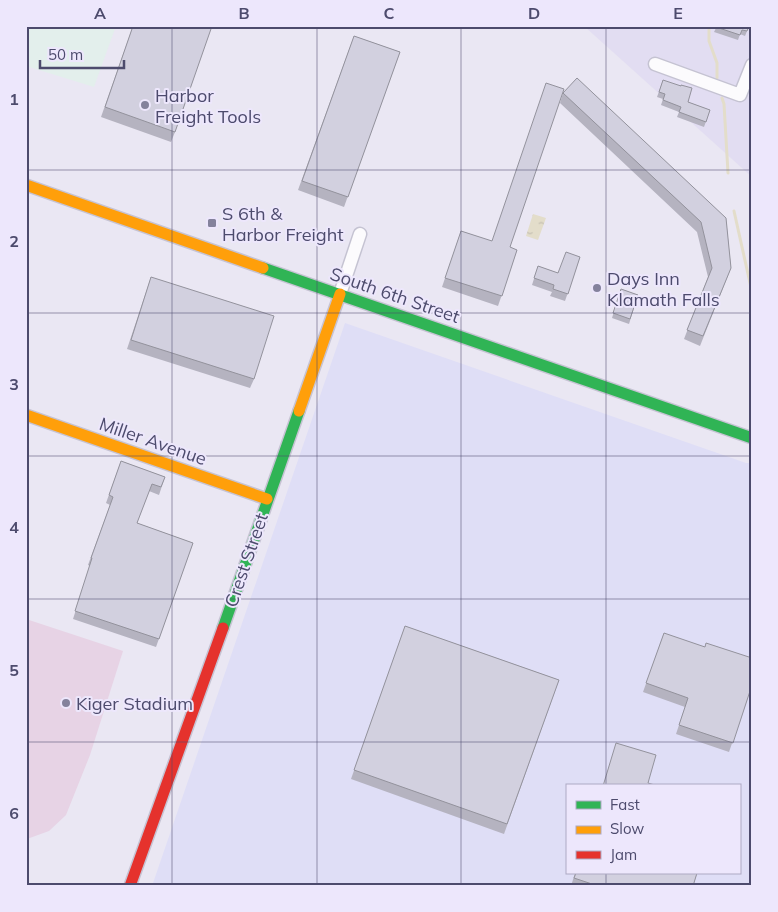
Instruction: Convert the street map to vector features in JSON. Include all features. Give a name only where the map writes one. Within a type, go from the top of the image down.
[{"type":"street","points":[[655,64],[740,95],[752,65]]},
{"type":"street","name":"South 6th Street","points":[[26,185],[752,438]]},
{"type":"street","name":"Crest Street","points":[[130,886],[204,681],[360,234]]},
{"type":"street","name":"Miller Avenue","points":[[26,415],[267,499]]},
{"type":"shaded area","points":[[26,26],[116,26],[94,87],[26,66]]},
{"type":"shaded area","points":[[584,26],[752,26],[752,177]]},
{"type":"shaded area","points":[[345,323],[746,463],[752,463],[752,886],[152,886]]},
{"type":"shaded area","name":"Kiger Stadium","points":[[26,619],[123,651],[90,755],[66,815],[49,831],[27,839],[26,839]]},
{"type":"water","points":[[533,214],[546,218],[538,240],[526,236]]},
{"type":"building","points":[[133,26],[212,26],[175,132],[105,107]]},
{"type":"building","points":[[717,26],[749,26],[747,31],[742,30],[740,35]]},
{"type":"building","points":[[354,36],[400,52],[348,197],[302,181]]},
{"type":"building","points":[[577,78],[726,218],[731,268],[703,336],[687,330],[712,268],[701,222],[563,93]]},
{"type":"building","points":[[663,80],[692,88],[688,102],[710,110],[706,122],[679,112],[681,107],[663,100],[665,94],[659,92]]},
{"type":"building","points":[[546,83],[564,89],[510,247],[517,250],[502,296],[445,278],[461,231],[492,241]]},
{"type":"building","points":[[566,252],[580,257],[568,294],[553,289],[554,285],[534,278],[538,266],[558,273]]},
{"type":"building","points":[[151,277],[274,316],[254,379],[131,340]]},
{"type":"building","points":[[621,289],[638,295],[630,319],[613,313]]},
{"type":"building","points":[[121,461],[165,477],[161,487],[152,484],[137,523],[193,543],[159,639],[75,611],[91,558],[113,497],[109,495]]},
{"type":"building","points":[[405,626],[559,680],[507,824],[354,770]]},
{"type":"building","points":[[664,633],[705,647],[706,643],[752,658],[752,685],[733,743],[679,725],[688,698],[646,683]]},
{"type":"building","points":[[616,743],[656,755],[648,783],[651,784],[604,784]]},
{"type":"building","points":[[576,874],[697,874],[693,886],[598,886],[574,878]]},
{"type":"waterway","points":[[709,26],[709,41],[717,63],[717,78]]},
{"type":"waterway","points":[[722,98],[724,104],[728,173]]},
{"type":"waterway","points":[[734,211],[752,292]]},
{"type":"traffic: fast","points":[[263,268],[752,438]]},
{"type":"traffic: fast","points":[[223,628],[299,411]]},
{"type":"traffic: slow","points":[[26,185],[263,268]]},
{"type":"traffic: slow","points":[[299,411],[340,294]]},
{"type":"traffic: slow","points":[[26,415],[267,499]]},
{"type":"traffic: jam","points":[[130,886],[223,628]]},
{"type":"place","name":"Harbor Freight Tools","points":[[145,105]]},
{"type":"place","name":"S 6th & Harbor Freight","points":[[212,223]]},
{"type":"place","name":"Days Inn Klamath Falls","points":[[597,288]]},
{"type":"place","name":"Kiger Stadium","points":[[66,703]]}]
